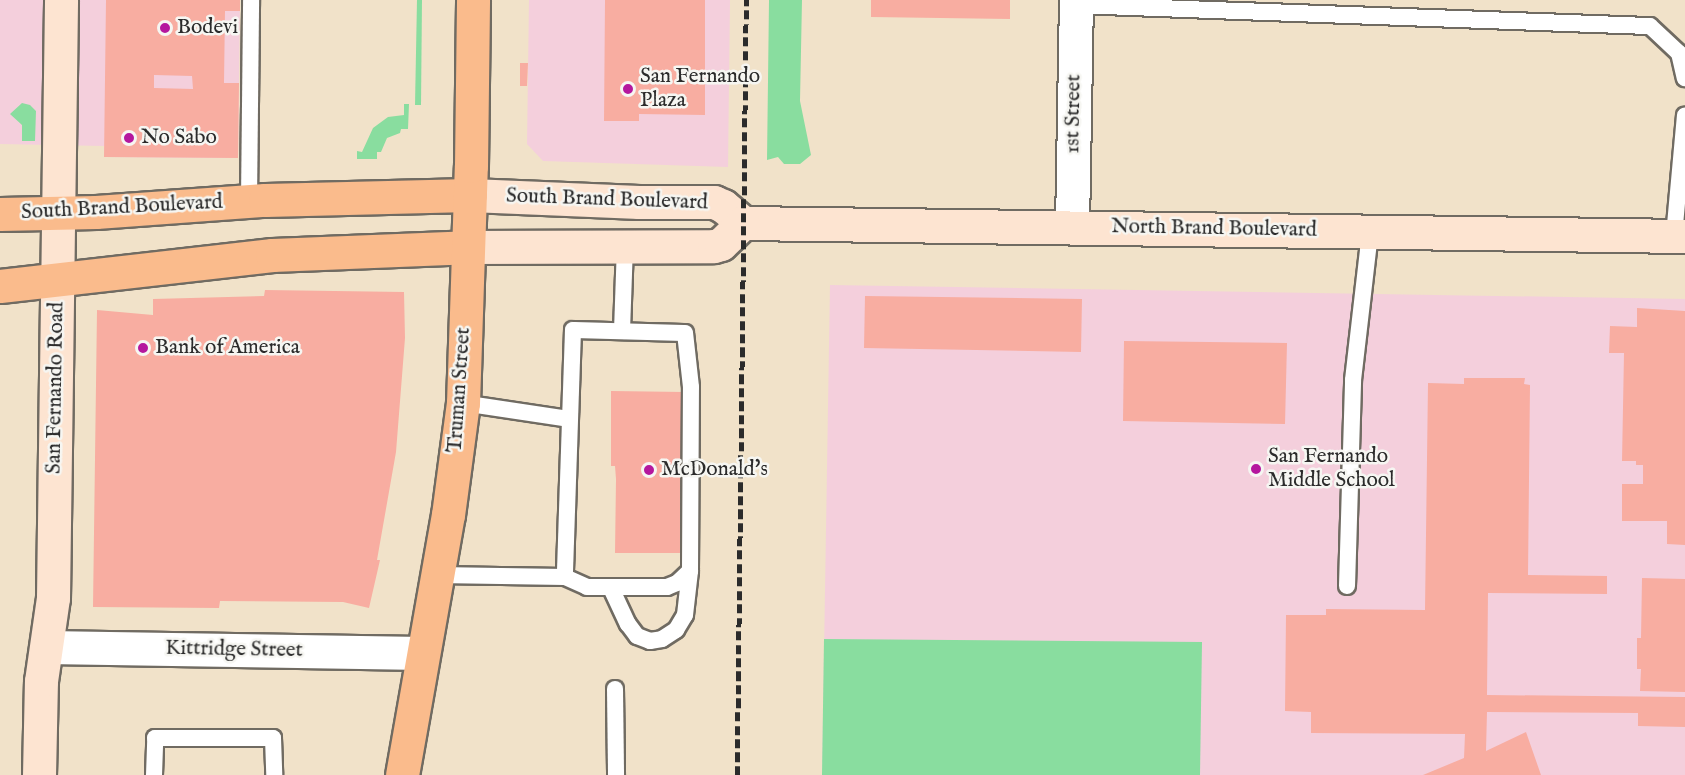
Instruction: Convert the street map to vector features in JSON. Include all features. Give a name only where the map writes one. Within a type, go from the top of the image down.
[{"type":"main road","name":"Truman Street","points":[[402,775],[448,515],[463,403],[470,195],[473,0]]},
{"type":"main road","name":"South Brand Boulevard","points":[[0,214],[96,212],[249,201],[470,195]]},
{"type":"main road","name":"South Brand Boulevard","points":[[0,286],[272,255],[467,247]]},
{"type":"street","name":"San Fernando Road","points":[[39,775],[41,681],[53,598],[56,212],[60,157],[61,0]]},
{"type":"street","name":"1st Street","points":[[1071,227],[1076,3]]},
{"type":"street","name":"South Brand Boulevard","points":[[467,247],[714,246],[721,244],[743,223],[723,206],[714,202],[639,202],[470,195]]},
{"type":"street","name":"North Brand Boulevard","points":[[743,223],[1679,236]]},
{"type":"street","name":"Kittridge Street","points":[[47,647],[422,653]]},
{"type":"lane","points":[[249,201],[251,0]]},
{"type":"lane","points":[[1076,3],[1358,8],[1650,26],[1679,53],[1685,78]]},
{"type":"lane","points":[[1679,236],[1685,116]]},
{"type":"lane","points":[[1347,586],[1353,380],[1370,232]]},
{"type":"lane","points":[[622,331],[625,247]]},
{"type":"lane","points":[[565,576],[573,330],[686,333],[691,387],[690,571],[685,615],[675,630],[662,639],[650,641],[637,636],[628,624],[611,588]]},
{"type":"lane","points":[[463,403],[569,419]]},
{"type":"lane","points":[[437,575],[565,576],[587,587],[611,588],[667,587],[677,583],[690,571]]},
{"type":"lane","points":[[615,689],[616,775]]},
{"type":"lane","points":[[154,775],[155,738],[273,738],[274,775]]},
{"type":"shaded area","points":[[0,0],[240,0],[238,158],[104,157],[104,146],[0,144]]},
{"type":"shaded area","name":"San Fernando Plaza","points":[[529,0],[730,0],[728,167],[543,161],[527,144]]},
{"type":"shaded area","name":"San Fernando Middle School","points":[[830,285],[1685,299],[1685,775],[822,775]]},
{"type":"green space","points":[[417,0],[422,0],[421,105],[415,105]]},
{"type":"green space","points":[[769,0],[802,0],[800,101],[811,155],[800,164],[784,164],[778,157],[767,160]]},
{"type":"green space","points":[[22,103],[30,105],[36,111],[35,141],[22,141],[22,125],[10,114]]},
{"type":"green space","points":[[404,104],[409,104],[408,129],[401,129],[400,133],[387,138],[381,152],[377,152],[377,159],[357,159],[357,151],[362,152],[373,128],[388,117],[404,115]]},
{"type":"green space","points":[[824,639],[1202,642],[1200,775],[822,775]]},
{"type":"building","points":[[106,0],[240,0],[240,11],[225,11],[224,83],[239,83],[238,158],[104,157]],"holes":[[[154,75],[192,76],[193,89],[154,88]]]},
{"type":"building","points":[[605,0],[705,0],[705,115],[639,114],[639,121],[604,121]]},
{"type":"building","points":[[871,0],[1010,0],[1010,19],[871,17]]},
{"type":"building","points":[[520,63],[528,63],[527,86],[520,86]]},
{"type":"building","points":[[265,290],[404,292],[405,338],[396,452],[377,560],[380,560],[369,608],[343,602],[220,601],[219,608],[93,607],[97,310],[153,315],[153,299],[264,296]]},
{"type":"building","points":[[865,296],[1082,299],[1081,352],[864,348]]},
{"type":"building","points":[[1637,308],[1685,311],[1685,545],[1667,544],[1667,521],[1622,521],[1622,484],[1643,484],[1643,465],[1636,465],[1636,461],[1622,461],[1624,353],[1609,353],[1610,326],[1637,327]]},
{"type":"building","points":[[1124,341],[1287,343],[1285,424],[1123,421]]},
{"type":"building","points":[[1464,378],[1525,378],[1524,384],[1530,385],[1528,575],[1607,576],[1607,594],[1488,593],[1487,695],[1685,697],[1685,727],[1638,726],[1638,713],[1487,712],[1486,751],[1526,732],[1541,775],[1423,775],[1464,758],[1465,734],[1311,733],[1311,712],[1285,711],[1286,615],[1326,615],[1326,609],[1425,610],[1428,383],[1464,384]]},
{"type":"building","name":"McDonald's","points":[[611,391],[684,392],[682,538],[687,538],[687,553],[615,553],[616,479],[615,466],[611,466]]},
{"type":"building","points":[[1642,578],[1685,579],[1685,692],[1640,691],[1641,669],[1637,669],[1637,638],[1641,638]]},
{"type":"railway","points":[[737,775],[746,0]]},
{"type":"place","name":"Bodevi","points":[[165,28]]},
{"type":"place","name":"San Fernando Plaza","points":[[628,89]]},
{"type":"place","name":"No Sabo","points":[[129,138]]},
{"type":"place","name":"Bank of America","points":[[143,348]]},
{"type":"place","name":"San Fernando Middle School","points":[[1256,469]]},
{"type":"place","name":"McDonald's","points":[[649,470]]}]
